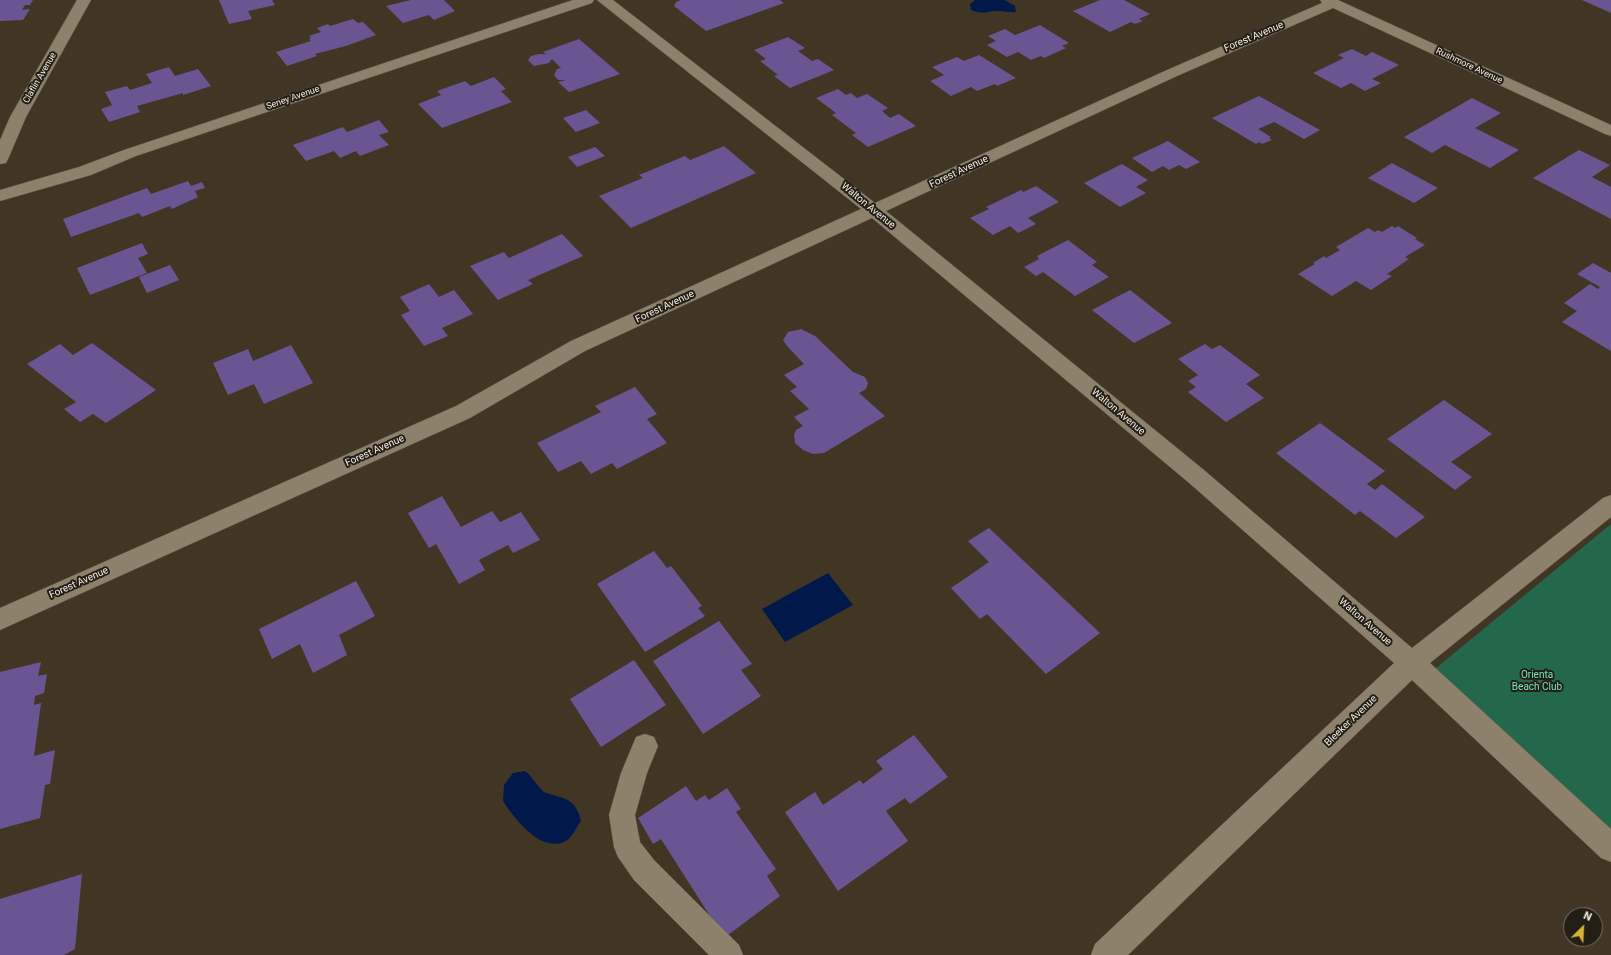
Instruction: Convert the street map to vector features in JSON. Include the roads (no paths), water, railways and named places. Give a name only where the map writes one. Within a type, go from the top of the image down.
[{"type":"street","name":"Claflin Avenue","points":[[0,159],[18,117],[84,0]]},
{"type":"street","name":"Seney Avenue","points":[[0,196],[85,171],[130,153],[586,0]]},
{"type":"street","name":"Walton Avenue","points":[[604,0],[875,211],[1196,476],[1412,663],[1611,848]]},
{"type":"street","name":"Forest Avenue","points":[[0,618],[463,412],[578,346],[1330,2]]},
{"type":"street","name":"Rushmore Avenue","points":[[1330,2],[1611,131]]},
{"type":"street","name":"Bleeker Avenue","points":[[1106,955],[1412,663],[1611,504]]},
{"type":"lane","points":[[645,746],[634,773],[622,815],[628,847],[644,870],[729,955]]},
{"type":"water","points":[[975,0],[1005,0],[1015,6],[1016,12],[976,12],[971,10],[970,4]]},
{"type":"water","points":[[828,573],[853,605],[785,642],[762,609]]},
{"type":"water","points":[[525,771],[544,792],[566,799],[576,807],[581,821],[566,841],[557,844],[547,843],[538,839],[514,817],[503,801],[504,785],[513,773]]},
{"type":"park label","name":"Orienta Beach Club","points":[[1537,680]]}]
